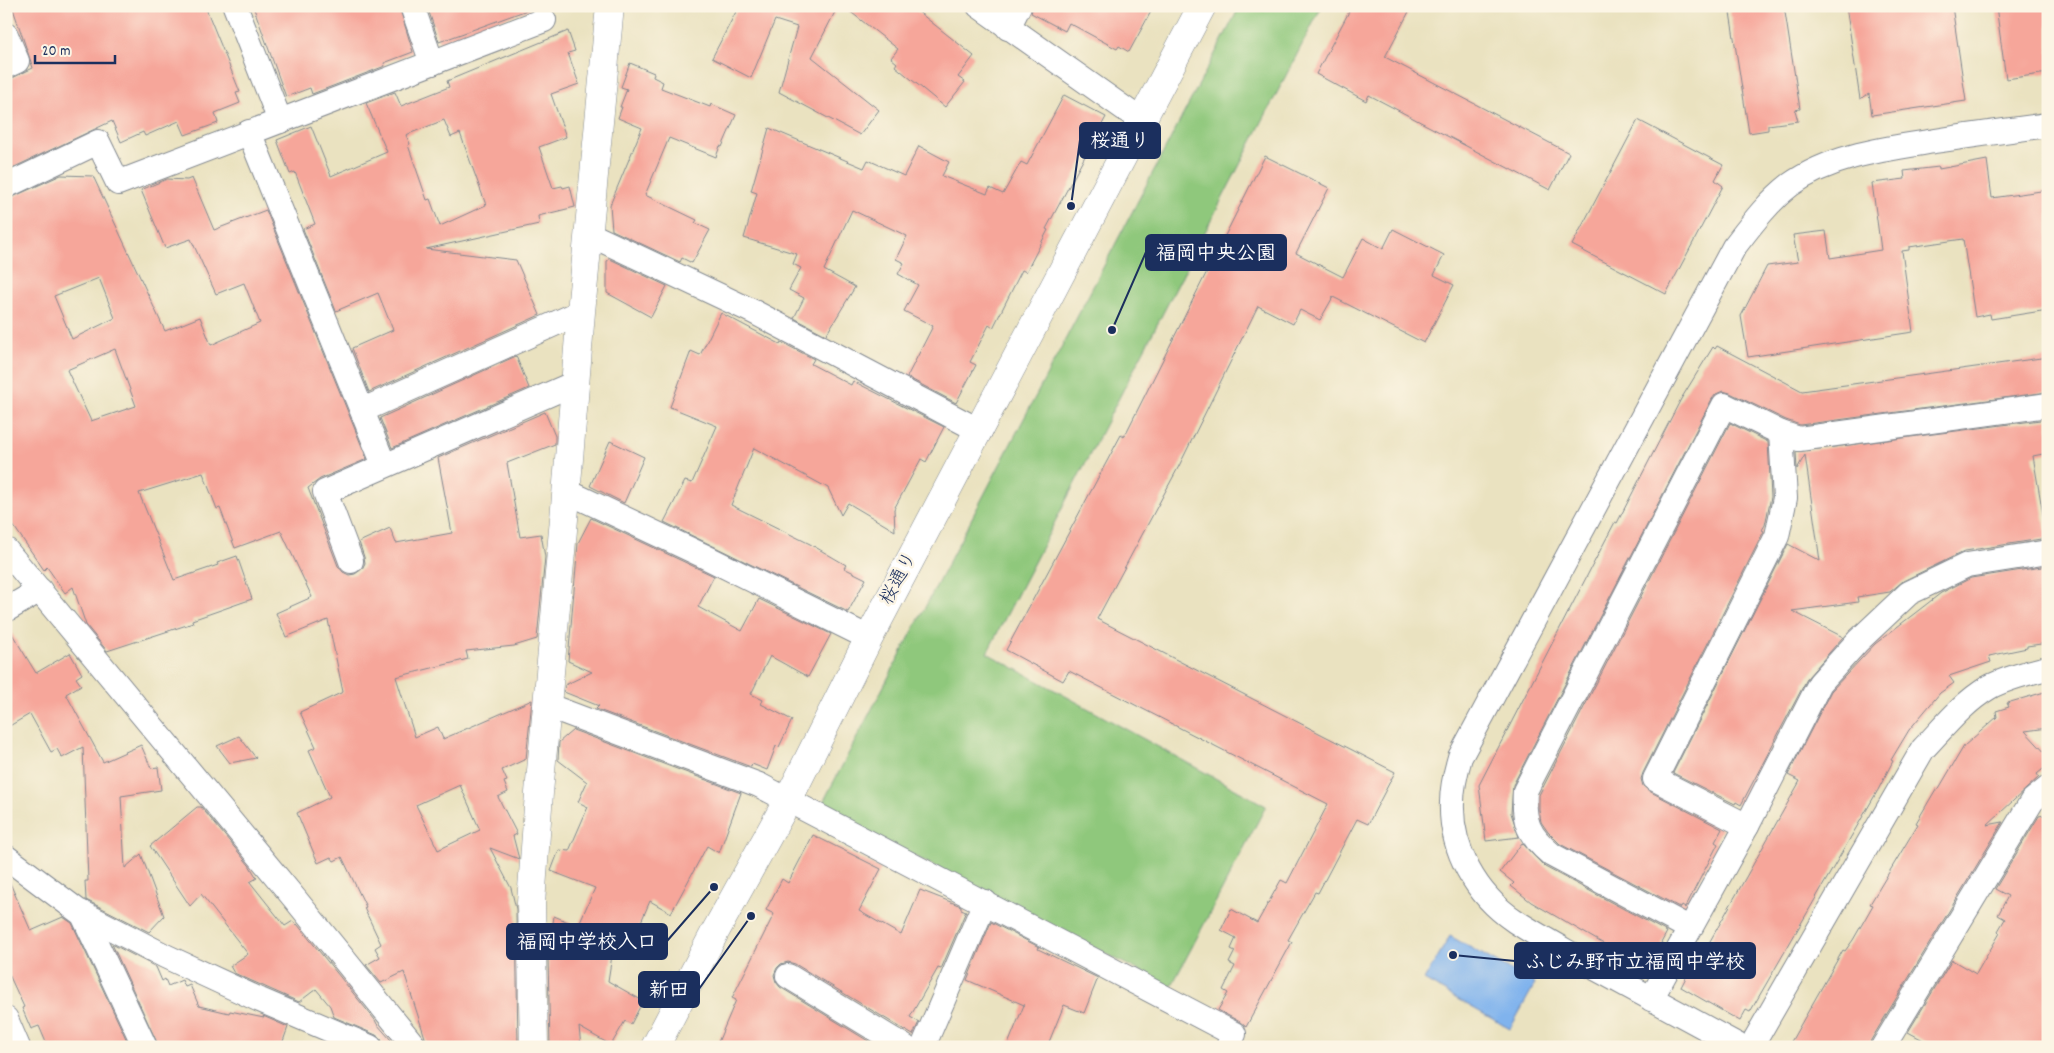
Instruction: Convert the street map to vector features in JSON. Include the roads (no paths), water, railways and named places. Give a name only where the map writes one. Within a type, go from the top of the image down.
[{"type":"street","points":[[235,6],[280,121]]},
{"type":"street","points":[[412,6],[432,63]]},
{"type":"street","points":[[534,1047],[531,903],[546,705],[576,383],[580,312],[610,6]]},
{"type":"street","points":[[979,6],[1142,121]]},
{"type":"street","points":[[1008,28],[1019,6]]},
{"type":"street","name":"桜通り","points":[[655,1047],[715,932],[788,800],[869,638],[1202,6]]},
{"type":"street","points":[[6,186],[98,142],[118,183],[544,20]]},
{"type":"street","points":[[6,34],[17,61],[6,66]]},
{"type":"street","points":[[1741,1047],[1651,999],[1514,920],[1489,899],[1472,877],[1462,856],[1453,826],[1452,801],[1455,776],[1460,757],[1734,247],[1765,208],[1790,186],[1812,172],[1842,160],[1908,145],[2048,125]]},
{"type":"street","points":[[249,132],[384,465]]},
{"type":"street","points":[[589,234],[754,312],[980,430]]},
{"type":"street","points":[[363,410],[580,312]]},
{"type":"street","points":[[351,561],[325,492],[576,383]]},
{"type":"street","points":[[1689,928],[1552,855],[1537,843],[1528,828],[1524,811],[1525,791],[1724,405],[1781,433],[1799,439],[2048,405]]},
{"type":"street","points":[[1747,826],[1655,779],[1777,536],[1785,498],[1781,433]]},
{"type":"street","points":[[566,491],[704,556],[869,638]]},
{"type":"street","points":[[6,550],[414,1047]]},
{"type":"street","points":[[1651,999],[1747,826],[1820,683],[1858,641],[1909,593],[1967,565],[2048,552]]},
{"type":"street","points":[[6,610],[40,590]]},
{"type":"street","points":[[1751,1047],[1923,749],[1958,711],[1989,687],[2048,668]]},
{"type":"street","points":[[546,705],[759,784],[1234,1034],[1228,1047]]},
{"type":"street","points":[[1890,1044],[2032,801],[2048,788]]},
{"type":"street","points":[[6,857],[82,913],[165,956],[260,1000],[370,1047]]},
{"type":"street","points":[[923,1047],[985,902]]},
{"type":"street","points":[[82,913],[145,1047]]},
{"type":"street","points":[[788,976],[905,1047]]},
{"type":"street","points":[[6,1019],[18,1047]]},
{"type":"water","points":[[1450,936],[1535,984],[1510,1029],[1424,980]]},
{"type":"place","name":"桜通り","points":[[1071,206]]},
{"type":"place","name":"福岡中央公園","points":[[1112,330]]},
{"type":"place","name":"福岡中学校入口","points":[[714,887]]},
{"type":"place","name":"新田","points":[[751,916]]},
{"type":"place","name":"ふじみ野市立福岡中学校","points":[[1453,955]]}]
